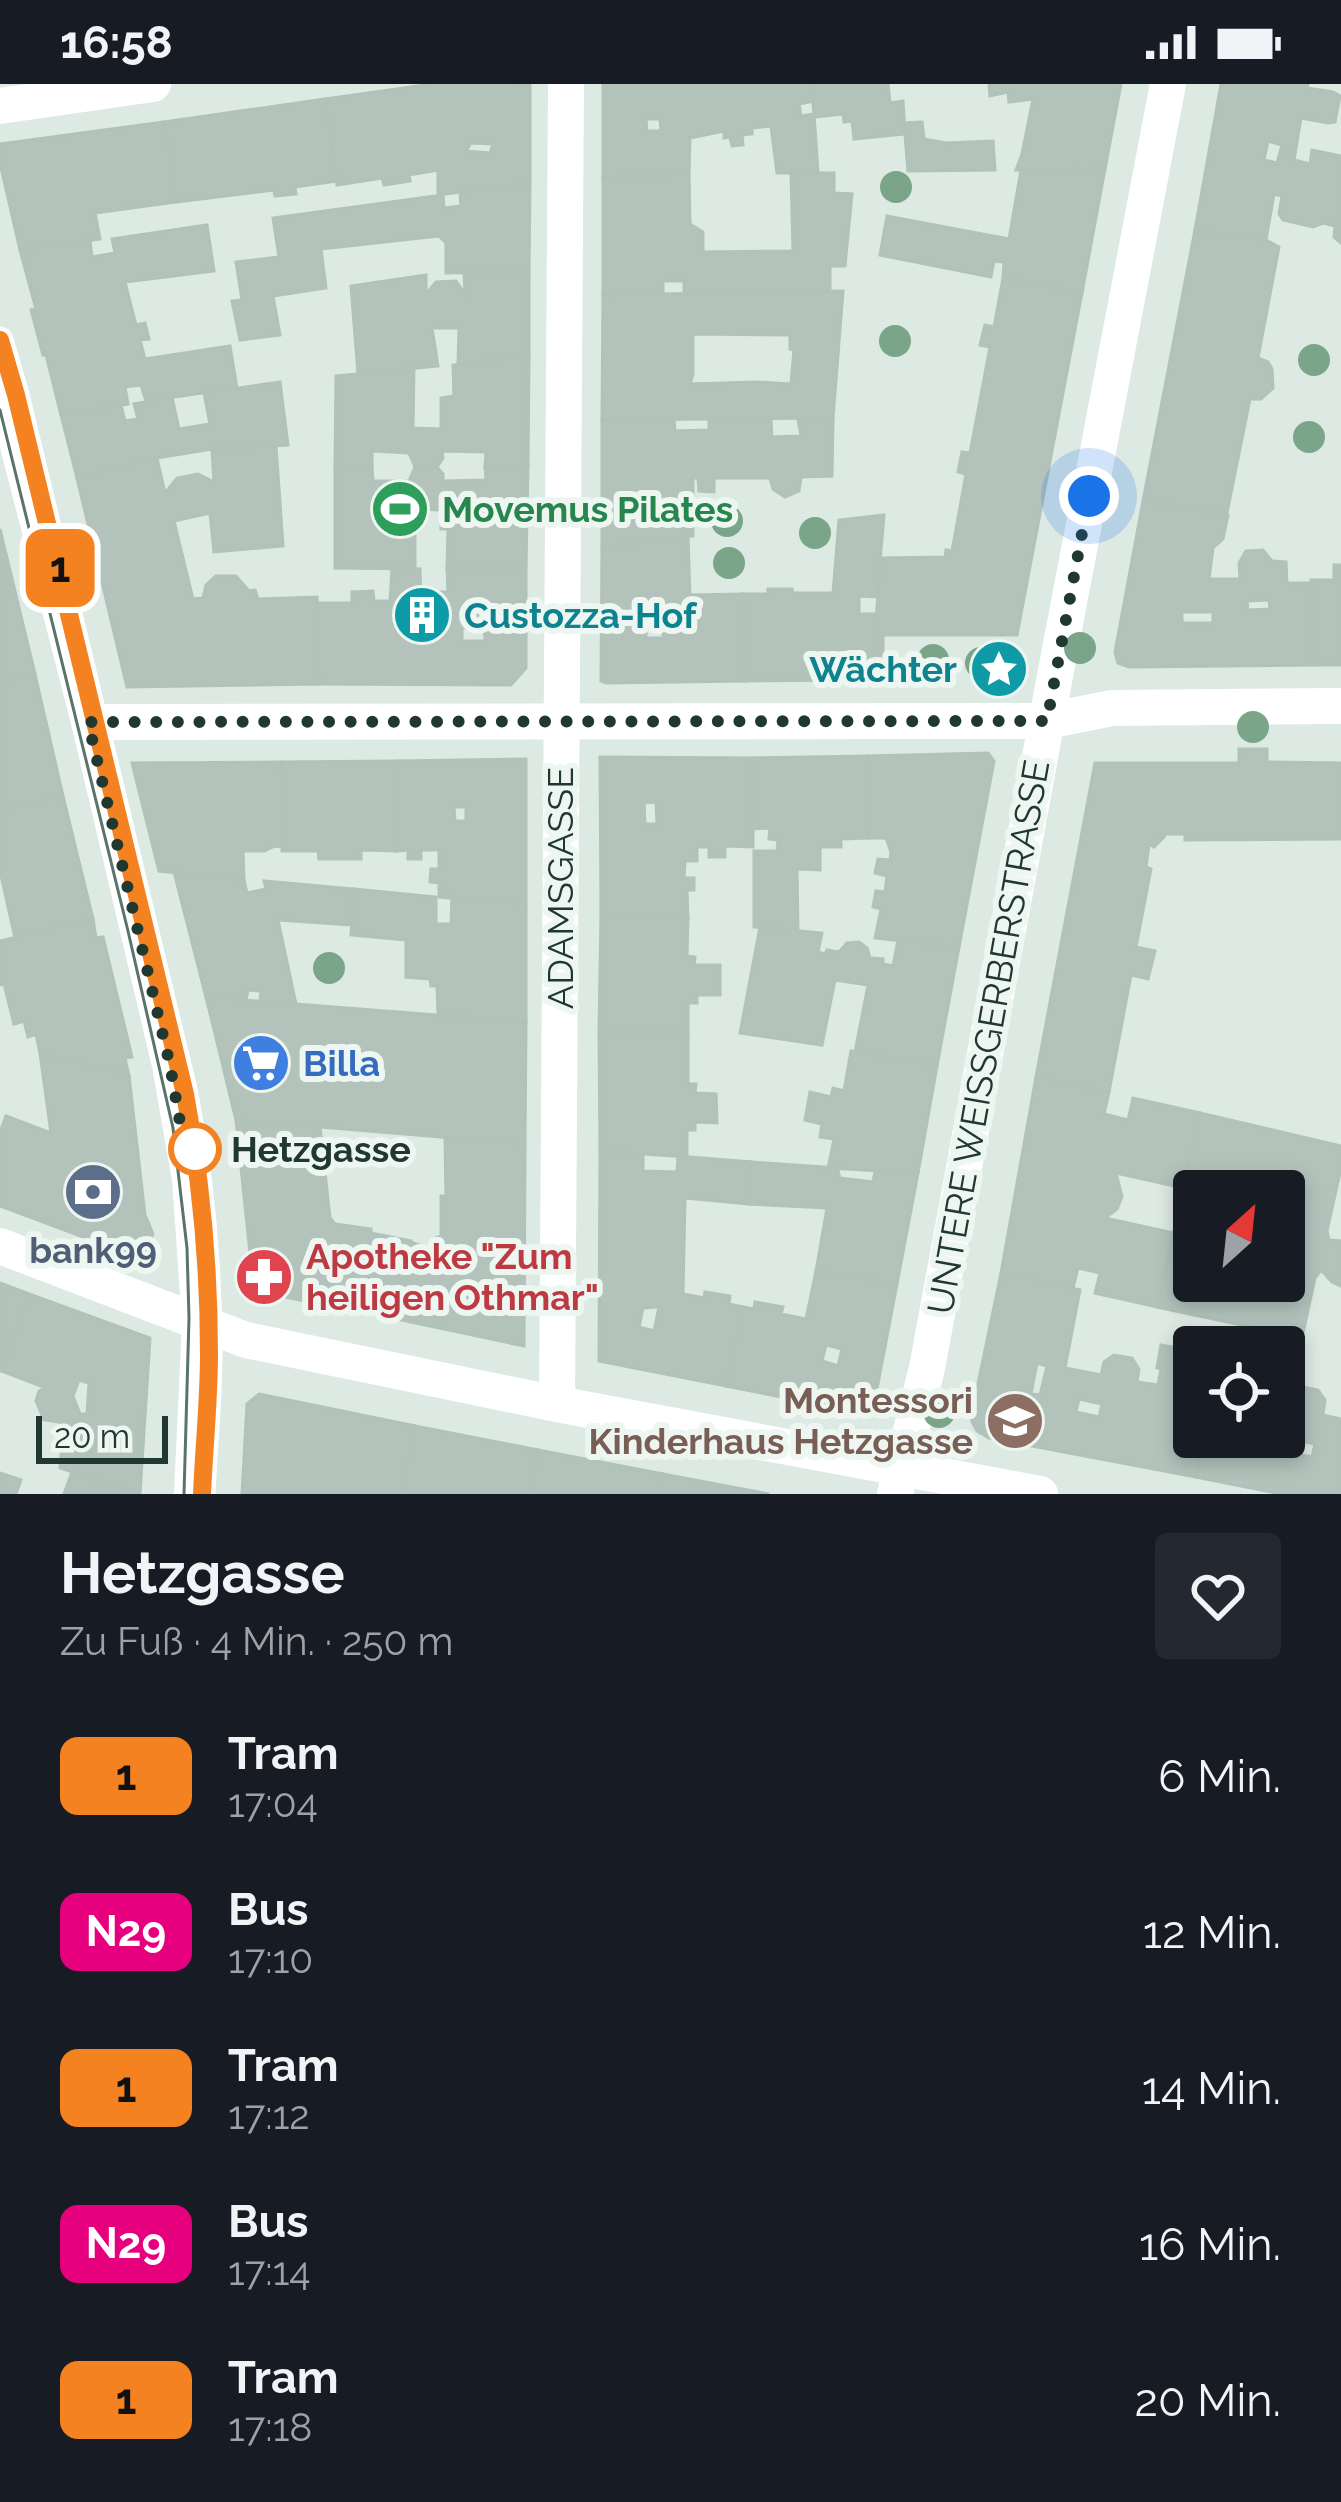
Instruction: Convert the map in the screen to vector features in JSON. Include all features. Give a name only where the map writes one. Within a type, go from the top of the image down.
[{"type":"street","points":[[0,106],[152,84]]},
{"type":"street","name":"ADAMSGASSE","points":[[557,1403],[566,84]]},
{"type":"street","name":"UNTERE WEISSGERBERSTRASSE","points":[[898,1480],[927,1368],[1168,84]]},
{"type":"street","points":[[0,374],[8,435],[88,722],[178,1108],[190,1180],[200,1322],[192,1494]]},
{"type":"street","points":[[88,722],[1047,721],[1112,708],[1341,706]]},
{"type":"street","points":[[0,1246],[246,1340],[557,1403],[898,1480],[1040,1494]]},
{"type":"building","points":[[432,84],[530,85],[530,183],[438,195],[438,170],[384,185],[382,178],[337,185],[325,99]],"holes":[[[471,143],[493,144],[490,153],[466,151]]]},
{"type":"building","points":[[603,84],[812,84],[814,101],[799,104],[801,116],[814,114],[818,173],[777,173],[771,126],[752,128],[752,134],[742,135],[743,145],[732,146],[724,131],[690,138],[689,174],[603,178]],"holes":[[[646,119],[660,119],[661,131],[647,131]]]},
{"type":"building","points":[[812,84],[888,84],[890,103],[903,101],[905,134],[854,139],[852,121],[844,122],[843,114],[814,117]]},
{"type":"building","points":[[989,84],[1121,84],[1105,169],[1016,170],[1033,99],[1009,102],[1008,92],[990,96]]},
{"type":"building","points":[[1221,84],[1308,84],[1307,88],[1340,96],[1335,122],[1301,118],[1294,160],[1310,164],[1312,150],[1341,156],[1341,243],[1334,237],[1335,226],[1283,220],[1279,214],[1282,196],[1274,194],[1266,240],[1195,230]],"holes":[[[1268,141],[1282,145],[1277,163],[1264,160]]]},
{"type":"building","points":[[325,99],[337,181],[295,187],[296,194],[275,196],[274,190],[176,202],[164,122]]},
{"type":"building","points":[[164,122],[176,202],[95,213],[100,239],[20,250],[0,144]]},
{"type":"building","points":[[922,122],[924,139],[993,141],[995,170],[908,171],[904,123]]},
{"type":"building","points":[[1105,169],[1082,293],[1003,278],[1004,262],[994,261],[991,277],[880,255],[887,216],[1009,239],[1021,170]]},
{"type":"building","points":[[791,173],[834,173],[834,193],[852,194],[845,266],[830,266],[830,291],[684,294],[684,281],[663,281],[663,294],[603,295],[603,178],[689,174],[690,224],[703,232],[703,252],[793,251]]},
{"type":"building","points":[[530,183],[529,272],[446,273],[446,243],[439,236],[321,249],[326,288],[273,296],[280,335],[240,340],[232,301],[242,300],[236,262],[279,257],[273,218],[443,195],[444,208],[461,206],[460,193]]},
{"type":"building","points":[[207,225],[214,271],[125,282],[136,325],[145,323],[149,339],[140,340],[145,359],[230,346],[237,388],[146,401],[141,385],[125,387],[128,404],[61,415],[31,310],[36,309],[20,250],[90,240],[92,257],[115,253],[112,239]]},
{"type":"building","points":[[1195,230],[1266,240],[1279,247],[1258,358],[1272,369],[1273,388],[1261,399],[1250,399],[1227,513],[1143,501]]},
{"type":"building","points":[[529,272],[529,356],[458,364],[459,328],[432,328],[438,366],[358,374],[351,286],[426,275],[426,294],[436,282],[456,281],[465,294],[464,273]]},
{"type":"building","points":[[1003,278],[1082,293],[1017,635],[883,635],[883,680],[871,680],[881,558],[945,557],[946,550],[952,551],[966,474],[958,472],[962,452],[970,453],[990,347],[980,345],[985,325],[994,327]]},
{"type":"building","points":[[843,291],[833,418],[602,420],[603,295]],"holes":[[[693,334],[790,335],[790,349],[794,350],[791,384],[690,384]]]},
{"type":"building","points":[[529,356],[528,466],[485,467],[486,452],[442,451],[437,467],[415,467],[409,453],[372,451],[372,467],[335,467],[336,376],[414,368],[413,428],[441,429],[441,398],[454,396],[453,365]]},
{"type":"building","points":[[280,382],[288,445],[212,449],[77,478],[61,415],[121,405],[125,421],[138,419],[134,404],[172,397],[179,429],[210,424],[204,393]]},
{"type":"building","points":[[833,418],[832,476],[801,477],[799,491],[785,497],[773,489],[770,478],[714,478],[714,492],[699,491],[698,478],[693,478],[693,536],[602,547],[602,420],[674,420],[675,431],[709,430],[709,420],[771,419],[772,437],[801,436],[798,419]]},
{"type":"building","points":[[276,446],[283,546],[214,552],[210,513],[174,521],[193,599],[203,598],[206,585],[216,576],[236,576],[249,591],[255,590],[258,599],[317,597],[319,684],[127,687],[77,478],[157,458],[165,493],[177,478],[198,474],[214,482],[212,449]]},
{"type":"building","points":[[528,466],[526,567],[447,568],[448,529],[441,529],[441,510],[415,509],[415,569],[335,568],[335,467],[372,467],[373,481],[409,481],[415,467],[437,467],[443,481],[486,480],[485,467]]},
{"type":"building","points":[[1143,501],[1228,515],[1223,539],[1213,548],[1209,579],[1240,579],[1239,563],[1246,551],[1263,550],[1272,561],[1286,562],[1287,583],[1311,583],[1313,665],[1129,667],[1118,663],[1115,652]],"holes":[[[1269,600],[1270,609],[1248,610],[1247,601]],[[1182,612],[1213,612],[1213,623],[1182,623]]]},
{"type":"building","points":[[884,515],[877,597],[859,596],[859,614],[875,614],[871,680],[745,681],[743,594],[768,594],[768,589],[833,593],[839,520]]},
{"type":"building","points":[[0,529],[35,674],[0,682]]},
{"type":"building","points":[[688,537],[690,595],[743,594],[745,681],[601,681],[602,547]],"holes":[[[646,626],[663,626],[663,638],[646,638]]]},
{"type":"building","points":[[1334,565],[1341,565],[1341,665],[1313,665],[1311,580],[1334,580]]},
{"type":"building","name":"Custozza-Hof","points":[[526,567],[526,668],[511,685],[319,684],[318,603],[352,603],[352,592],[373,591],[374,601],[390,601],[392,568],[420,569],[421,601],[440,601],[440,592],[448,592],[447,568]],"holes":[[[484,627],[485,641],[462,641],[462,628]]]},
{"type":"building","points":[[35,674],[63,796],[0,810],[0,682]]},
{"type":"building","points":[[1239,749],[1267,749],[1267,762],[1341,763],[1341,839],[1185,840],[1185,834],[1160,834],[1164,837],[1154,847],[1149,844],[1146,867],[1151,869],[1136,947],[1155,951],[1148,979],[1131,975],[1109,1092],[1036,1077],[1095,763],[1239,763]]},
{"type":"building","points":[[988,753],[994,761],[959,947],[875,938],[881,909],[873,907],[876,891],[885,892],[887,876],[875,873],[878,859],[890,860],[891,852],[886,838],[868,838],[868,756]]},
{"type":"building","points":[[868,756],[868,838],[841,839],[841,847],[820,847],[820,870],[797,869],[798,931],[754,927],[754,851],[777,851],[778,840],[769,839],[770,828],[753,829],[753,758]]},
{"type":"building","points":[[600,757],[753,758],[753,847],[725,846],[725,857],[709,857],[709,847],[697,847],[697,861],[685,861],[684,878],[694,878],[694,890],[687,890],[688,919],[601,913]],"holes":[[[656,802],[657,824],[645,824],[644,803]]]},
{"type":"building","points":[[526,759],[526,904],[439,897],[439,883],[430,882],[431,869],[439,869],[439,850],[421,850],[421,859],[408,859],[408,850],[397,851],[397,761]],"holes":[[[454,807],[466,807],[466,821],[455,821]]]},
{"type":"building","points":[[397,761],[397,851],[361,850],[361,859],[319,859],[318,851],[282,851],[281,762]]},
{"type":"building","points":[[281,762],[282,847],[243,851],[244,880],[159,871],[132,763]]},
{"type":"building","points":[[63,796],[93,919],[15,938],[0,871],[0,810]]},
{"type":"building","points":[[174,872],[244,880],[247,893],[266,889],[264,881],[354,889],[351,925],[278,920],[296,1004],[260,1001],[261,991],[248,990],[246,1000],[206,997]]},
{"type":"building","points":[[354,889],[436,897],[436,924],[451,924],[452,897],[526,904],[526,1022],[438,1014],[437,986],[431,986],[430,979],[406,977],[406,940],[351,935]]},
{"type":"building","points":[[601,913],[688,919],[687,956],[695,957],[694,965],[720,965],[720,995],[697,995],[697,1003],[688,1003],[688,1033],[599,1032]]},
{"type":"building","points":[[93,919],[96,938],[103,937],[132,1057],[125,1058],[129,1076],[40,1053],[36,1034],[28,1037],[24,1021],[14,1024],[4,984],[0,985],[0,941]]},
{"type":"building","points":[[760,927],[822,933],[818,952],[825,954],[859,942],[870,958],[893,966],[898,940],[959,947],[937,1066],[855,1052],[868,985],[835,980],[822,1045],[740,1033]]},
{"type":"building","points":[[206,997],[526,1022],[525,1144],[236,1120]]},
{"type":"building","points":[[599,1032],[688,1033],[688,1084],[696,1084],[695,1093],[716,1094],[717,1123],[695,1122],[695,1130],[687,1130],[687,1157],[600,1151]]},
{"type":"building","points":[[851,1051],[937,1066],[918,1173],[828,1168],[834,1139],[820,1137],[822,1124],[805,1120],[810,1092],[831,1097],[833,1088],[844,1091]]},
{"type":"building","points":[[40,1053],[129,1076],[145,1215],[153,1234],[138,1255],[122,1256],[110,1247],[0,1206],[0,1132],[6,1116],[51,1133]]},
{"type":"building","points":[[1036,1077],[1109,1092],[1104,1114],[1128,1120],[1133,1098],[1200,1113],[1187,1170],[1173,1170],[1173,1186],[1116,1173],[1122,1197],[1117,1209],[1105,1218],[1173,1233],[1157,1307],[1095,1293],[1100,1273],[1078,1268],[1073,1288],[1001,1273]]},
{"type":"building","points":[[1200,1113],[1341,1146],[1327,1231],[1329,1240],[1341,1241],[1341,1286],[1321,1270],[1305,1326],[1246,1326],[1157,1307],[1173,1235],[1173,1302],[1305,1302],[1305,1170],[1187,1170]]},
{"type":"building","points":[[236,1120],[320,1127],[330,1218],[335,1224],[411,1241],[411,1322],[254,1291]]},
{"type":"building","points":[[445,1138],[525,1144],[524,1346],[411,1322],[411,1242],[428,1248],[441,1236]]},
{"type":"building","points":[[600,1151],[643,1154],[643,1171],[677,1172],[678,1156],[751,1162],[750,1204],[685,1198],[683,1294],[730,1296],[729,1304],[743,1307],[726,1386],[599,1361]],"holes":[[[659,1307],[654,1331],[639,1327],[643,1308]]]},
{"type":"building","points":[[751,1162],[837,1168],[840,1178],[873,1182],[875,1171],[918,1173],[897,1284],[816,1271],[827,1208],[750,1204]]},
{"type":"building","points":[[816,1271],[897,1284],[872,1415],[726,1386],[743,1307],[754,1309],[755,1302],[783,1307],[781,1314],[806,1319]],"holes":[[[826,1345],[842,1349],[838,1366],[822,1361]]]},
{"type":"building","points":[[1001,1273],[1080,1290],[1065,1368],[1101,1375],[1104,1362],[1114,1355],[1132,1358],[1139,1369],[1137,1382],[1158,1385],[1161,1345],[1173,1347],[1173,1458],[1200,1458],[1196,1477],[989,1438],[972,1422]],"holes":[[[1037,1363],[1047,1366],[1040,1395],[1031,1394]],[[1079,1399],[1102,1404],[1099,1417],[1076,1412]]]},
{"type":"building","points":[[0,1283],[29,1294],[2,1371],[0,1370]]},
{"type":"building","points":[[29,1294],[150,1338],[140,1494],[60,1468],[63,1429],[59,1422],[44,1420],[36,1401],[39,1391],[46,1388],[2,1371]],"holes":[[[79,1380],[89,1383],[87,1414],[80,1414],[73,1396]]]},
{"type":"building","points":[[1305,1388],[1318,1390],[1325,1400],[1323,1415],[1341,1419],[1341,1494],[1281,1494],[1196,1477],[1200,1458],[1312,1457],[1315,1444],[1305,1442]]},
{"type":"building","points":[[259,1394],[415,1426],[402,1494],[242,1494],[247,1404]]},
{"type":"building","points":[[415,1426],[538,1450],[530,1494],[402,1494]]},
{"type":"building","points":[[538,1450],[663,1474],[659,1494],[530,1494]]},
{"type":"building","points":[[72,1472],[137,1494],[64,1494]]},
{"type":"building","points":[[0,1473],[21,1480],[16,1494],[0,1494]]},
{"type":"building","points":[[663,1474],[769,1494],[659,1494]]},
{"type":"tram line","points":[[0,340],[98,722],[194,1141],[207,1265],[209,1351],[202,1494]]},
{"type":"tram line","name":"1","points":[[0,340],[104,747],[194,1141],[207,1272],[209,1351],[202,1494]]},
{"type":"tram line","points":[[0,410],[173,1128],[187,1248],[184,1494]]},
{"type":"place","name":"Movemus Pilates","points":[[400,509]]},
{"type":"place","name":"Custozza-Hof","points":[[422,615]]},
{"type":"place","name":"Wächter","points":[[999,669]]},
{"type":"place","name":"Billa","points":[[261,1063]]},
{"type":"place","name":"Hetzgasse","points":[[195,1149]]},
{"type":"place","name":"bank99","points":[[93,1192]]},
{"type":"place","name":"Apotheke \"Zum heiligen Othmar\"","points":[[264,1277]]},
{"type":"place","name":"Montessori Kinderhaus Hetzgasse","points":[[1015,1421]]},
{"type":"route","points":[[195,1149],[185,1151],[170,1065],[88,722],[1047,721],[1089,496]]}]
